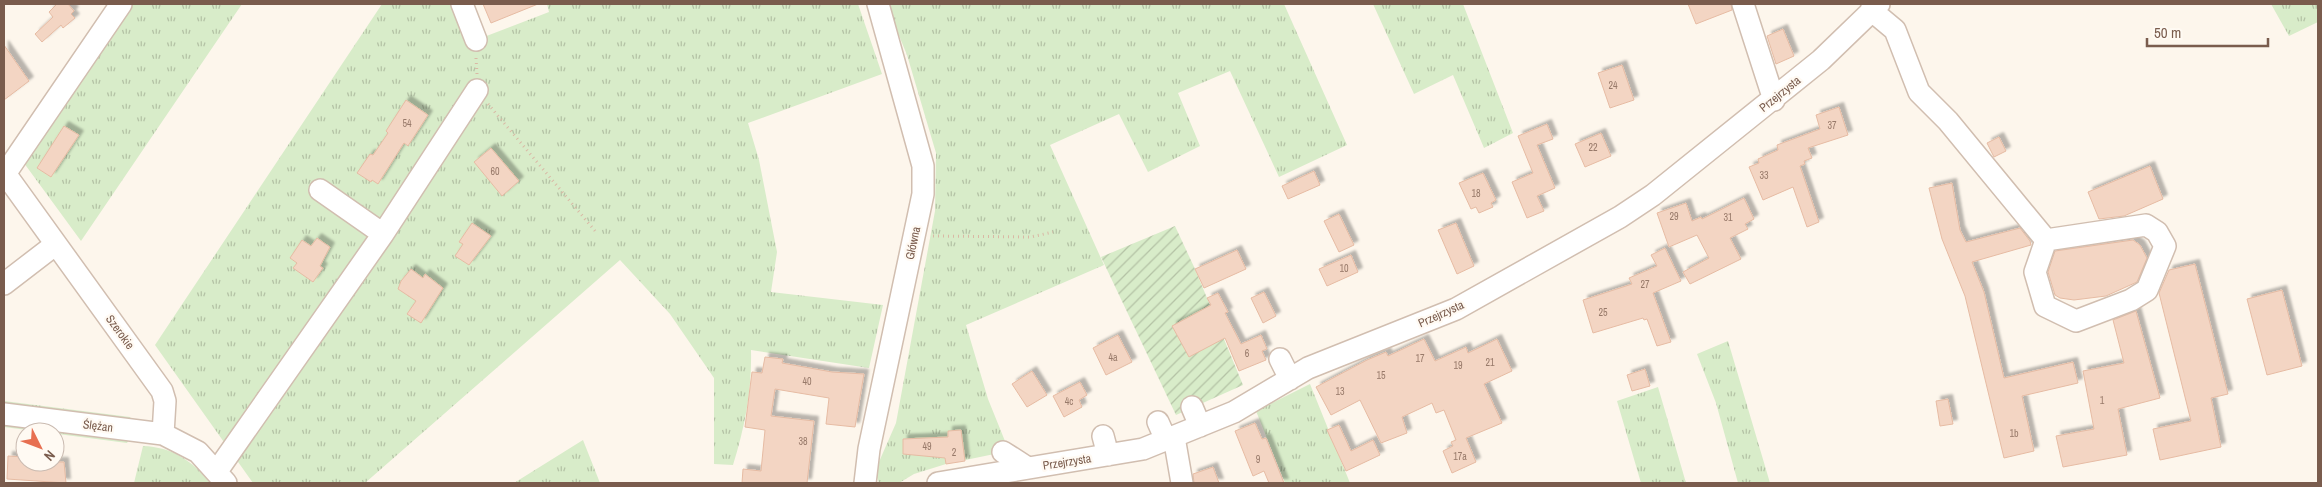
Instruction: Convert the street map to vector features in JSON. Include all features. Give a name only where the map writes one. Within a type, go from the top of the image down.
[{"type":"street","points":[[4,173],[121,4]]},
{"type":"street","points":[[462,4],[476,40]]},
{"type":"street","name":"Główna","points":[[865,483],[869,449],[923,194],[922,166],[878,4]]},
{"type":"street","points":[[1743,4],[1774,100]]},
{"type":"street","points":[[1874,6],[1895,30],[1919,92],[1948,121],[2046,240]]},
{"type":"street","name":"Przejrzysta","points":[[938,483],[1023,474],[1106,446],[1143,449],[1166,433],[1196,417],[1234,412],[1308,368],[1456,309],[1620,217],[1653,195],[1774,100],[1821,60],[1874,6]]},
{"type":"street","points":[[163,434],[198,452],[222,477],[477,90]]},
{"type":"street","name":"Szerokie","points":[[4,173],[162,390],[165,401],[163,434]]},
{"type":"street","points":[[320,190],[383,234]]},
{"type":"street","points":[[2146,224],[2157,232],[2164,246],[2147,290],[2131,300],[2076,321],[2045,306],[2035,272],[2046,240],[2146,224]]},
{"type":"street","points":[[4,284],[56,244]]},
{"type":"street","points":[[1280,359],[1290,379]]},
{"type":"street","name":"Ślężan","points":[[4,414],[163,434]]},
{"type":"street","points":[[1166,433],[1182,483]]},
{"type":"street","points":[[1003,452],[1023,474]]},
{"type":"path","points":[[476,40],[477,90],[596,232]]},
{"type":"path","points":[[915,236],[1031,237],[1052,232]]},
{"type":"green space","points":[[121,4],[242,4],[81,241],[21,159]]},
{"type":"green space","points":[[382,4],[453,4],[476,40],[549,12],[547,4],[858,4],[882,74],[748,123],[759,160],[777,252],[771,292],[883,305],[869,368],[751,350],[747,408],[733,465],[714,464],[714,378],[670,314],[620,260],[365,483],[253,483],[155,345]]},
{"type":"green space","points":[[886,4],[1284,4],[1347,145],[1279,177],[1230,71],[1178,93],[1200,146],[1148,172],[1119,114],[1050,145],[1104,265],[966,325],[988,399],[1009,451],[946,464],[914,474],[899,483],[879,483],[875,471],[896,423],[935,211],[936,153],[907,55]]},
{"type":"green space","points":[[1373,4],[1463,4],[1513,133],[1484,148],[1453,75],[1414,94]]},
{"type":"green space","points":[[2271,4],[2318,4],[2318,22],[2289,36]]},
{"type":"green space","points":[[1175,226],[1243,385],[1176,415],[1101,257]]},
{"type":"green space","points":[[1728,341],[1770,483],[1738,483],[1716,403],[1697,354]]},
{"type":"green space","points":[[1310,384],[1350,483],[1285,483],[1256,411]]},
{"type":"green space","points":[[1658,387],[1686,483],[1641,483],[1617,401]]},
{"type":"green space","points":[[4,401],[130,417],[132,420],[4,406]]},
{"type":"green space","points":[[4,422],[15,423],[15,428],[4,427]]},
{"type":"green space","points":[[65,430],[130,438],[127,443],[65,435]]},
{"type":"green space","points":[[583,440],[600,483],[514,483]]},
{"type":"green space","points":[[143,446],[172,452],[189,462],[210,483],[134,483]]},
{"type":"building","points":[[57,4],[68,4],[74,11],[71,14],[75,18],[63,28],[61,25],[42,42],[35,34],[53,17],[49,12]]},
{"type":"building","points":[[483,4],[538,4],[491,23]]},
{"type":"building","points":[[1688,4],[1731,4],[1732,10],[1696,24]]},
{"type":"building","points":[[1783,29],[1794,56],[1776,64],[1767,36]]},
{"type":"building","points":[[4,45],[29,81],[4,100]]},
{"type":"building","points":[[1622,65],[1634,100],[1610,108],[1598,73]]},
{"type":"building","points":[[406,100],[428,115],[408,146],[404,143],[378,184],[372,180],[371,182],[357,173],[370,154],[373,155],[388,133],[386,131]]},
{"type":"building","points":[[1839,107],[1848,135],[1808,148],[1812,158],[1804,161],[1805,164],[1800,166],[1819,222],[1807,227],[1793,187],[1763,200],[1749,167],[1759,163],[1758,159],[1778,150],[1777,145],[1820,129],[1816,115]]},
{"type":"building","points":[[1547,124],[1553,139],[1537,145],[1555,188],[1537,196],[1544,211],[1527,218],[1512,182],[1533,173],[1518,136]]},
{"type":"building","points":[[64,126],[79,135],[51,177],[37,168]]},
{"type":"building","points":[[1601,133],[1611,156],[1585,167],[1575,144]]},
{"type":"building","points":[[1999,137],[2006,151],[1994,157],[1987,143]]},
{"type":"building","points":[[491,148],[519,181],[502,196],[474,162]]},
{"type":"building","points":[[2150,166],[2163,199],[2124,216],[2099,219],[2088,192]]},
{"type":"building","points":[[1314,171],[1320,185],[1288,199],[1282,186]]},
{"type":"building","points":[[1483,173],[1496,200],[1491,203],[1493,207],[1479,213],[1476,207],[1471,209],[1459,183]]},
{"type":"building","points":[[1952,183],[1960,230],[1966,242],[2020,228],[2030,241],[2031,245],[1972,262],[1984,292],[2004,378],[2073,362],[2078,383],[2022,396],[2034,451],[2004,458],[1965,296],[1942,239],[1929,188]]},
{"type":"building","points":[[1744,198],[1754,219],[1745,224],[1748,229],[1730,238],[1741,259],[1690,284],[1683,272],[1709,258],[1697,235],[1669,247],[1657,213],[1686,203],[1692,221],[1701,217],[1702,219]]},
{"type":"building","points":[[1339,214],[1354,245],[1339,252],[1324,221]]},
{"type":"building","points":[[472,223],[491,236],[469,265],[455,256],[463,244],[459,242]]},
{"type":"building","points":[[1456,223],[1474,266],[1457,274],[1438,230]]},
{"type":"building","points":[[317,238],[330,247],[320,266],[323,268],[313,282],[293,268],[297,263],[290,258],[302,240],[311,246]]},
{"type":"building","points":[[2133,240],[2140,245],[2147,258],[2137,282],[2106,296],[2074,300],[2060,298],[2055,295],[2048,272],[2055,251]]},
{"type":"building","points":[[1665,248],[1681,281],[1653,293],[1671,342],[1657,346],[1647,319],[1644,320],[1643,318],[1593,333],[1583,300],[1632,284],[1629,278],[1657,266],[1651,255]]},
{"type":"building","points":[[1237,250],[1246,269],[1204,288],[1195,269]]},
{"type":"building","points":[[1351,255],[1358,272],[1327,286],[1319,269]]},
{"type":"building","points":[[2195,264],[2228,394],[2211,398],[2221,447],[2160,460],[2153,429],[2191,421],[2159,293],[2169,270]]},
{"type":"building","points":[[411,269],[423,278],[425,274],[443,288],[421,323],[407,314],[416,301],[398,289],[401,281]]},
{"type":"building","points":[[2282,290],[2302,366],[2267,375],[2247,299]]},
{"type":"building","points":[[1264,292],[1276,316],[1263,323],[1251,298]]},
{"type":"building","points":[[1218,293],[1228,312],[1225,313],[1241,344],[1261,335],[1267,349],[1262,351],[1266,360],[1239,371],[1225,338],[1189,357],[1172,326],[1211,305],[1207,298]]},
{"type":"building","points":[[2136,311],[2160,398],[2118,409],[2127,455],[2063,467],[2056,436],[2094,429],[2083,371],[2124,363],[2113,320]]},
{"type":"building","points":[[1118,335],[1132,362],[1106,375],[1093,348]]},
{"type":"building","points":[[1424,339],[1435,361],[1466,347],[1468,353],[1497,339],[1512,371],[1484,384],[1502,423],[1466,438],[1476,462],[1452,473],[1443,451],[1453,446],[1451,442],[1456,440],[1444,410],[1436,413],[1432,403],[1402,417],[1407,433],[1381,443],[1360,400],[1331,415],[1316,387],[1367,360],[1386,352],[1388,356]]},
{"type":"building","points":[[765,357],[783,359],[782,363],[832,372],[864,374],[855,427],[826,424],[829,398],[775,389],[771,416],[814,421],[807,483],[742,483],[743,469],[761,471],[765,430],[745,427],[752,372],[762,373]]},
{"type":"building","points":[[1645,369],[1650,386],[1632,391],[1627,375]]},
{"type":"building","points":[[1032,371],[1047,395],[1027,407],[1012,384]]},
{"type":"building","points":[[1080,382],[1087,395],[1079,400],[1082,407],[1064,417],[1053,396]]},
{"type":"building","points":[[1948,399],[1953,424],[1940,426],[1936,401]]},
{"type":"building","points":[[1255,423],[1262,439],[1266,438],[1284,483],[1269,483],[1264,471],[1253,476],[1235,431]]},
{"type":"building","points":[[1339,425],[1351,451],[1373,440],[1380,455],[1346,471],[1327,430]]},
{"type":"building","points":[[961,430],[965,461],[946,464],[945,458],[903,454],[903,439],[948,437],[948,431]]},
{"type":"building","points":[[8,456],[15,456],[15,472],[65,472],[66,483],[7,479]]},
{"type":"building","points":[[1213,467],[1219,483],[1194,483],[1193,474]]}]
